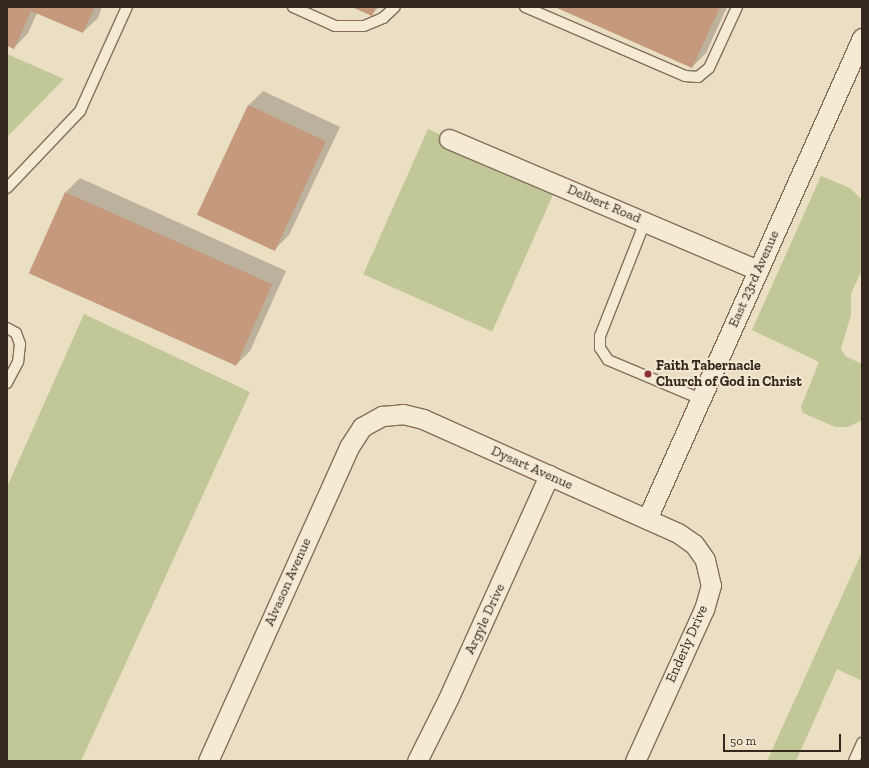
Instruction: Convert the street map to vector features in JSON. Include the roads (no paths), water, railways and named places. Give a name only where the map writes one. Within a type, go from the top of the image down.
[{"type":"street","name":"East 23rd Avenue","points":[[647,519],[862,38]]},
{"type":"street","name":"Delbert Road","points":[[449,139],[758,270]]},
{"type":"street","name":"Dysart Avenue","points":[[382,416],[403,414],[423,419],[678,533]]},
{"type":"street","name":"Alvason Avenue","points":[[208,761],[349,447],[362,427],[382,416]]},
{"type":"street","name":"Argyle Drive","points":[[417,761],[452,692],[548,475]]},
{"type":"street","name":"Enderly Drive","points":[[635,761],[704,609],[711,585],[705,560],[694,544],[678,533]]},
{"type":"lane","points":[[7,188],[80,111],[127,7]]},
{"type":"lane","points":[[293,7],[335,26],[364,26],[383,18],[395,7]]},
{"type":"lane","points":[[525,7],[684,76],[698,77],[709,68],[737,7]]},
{"type":"lane","points":[[645,222],[600,336],[600,348],[608,360],[701,399]]},
{"type":"lane","points":[[7,328],[16,333],[20,344],[18,362],[7,383]]},
{"type":"lane","points":[[854,761],[862,743]]},
{"type":"place","name":"Faith Tabernacle Church of God in Christ","points":[[648,374]]}]
